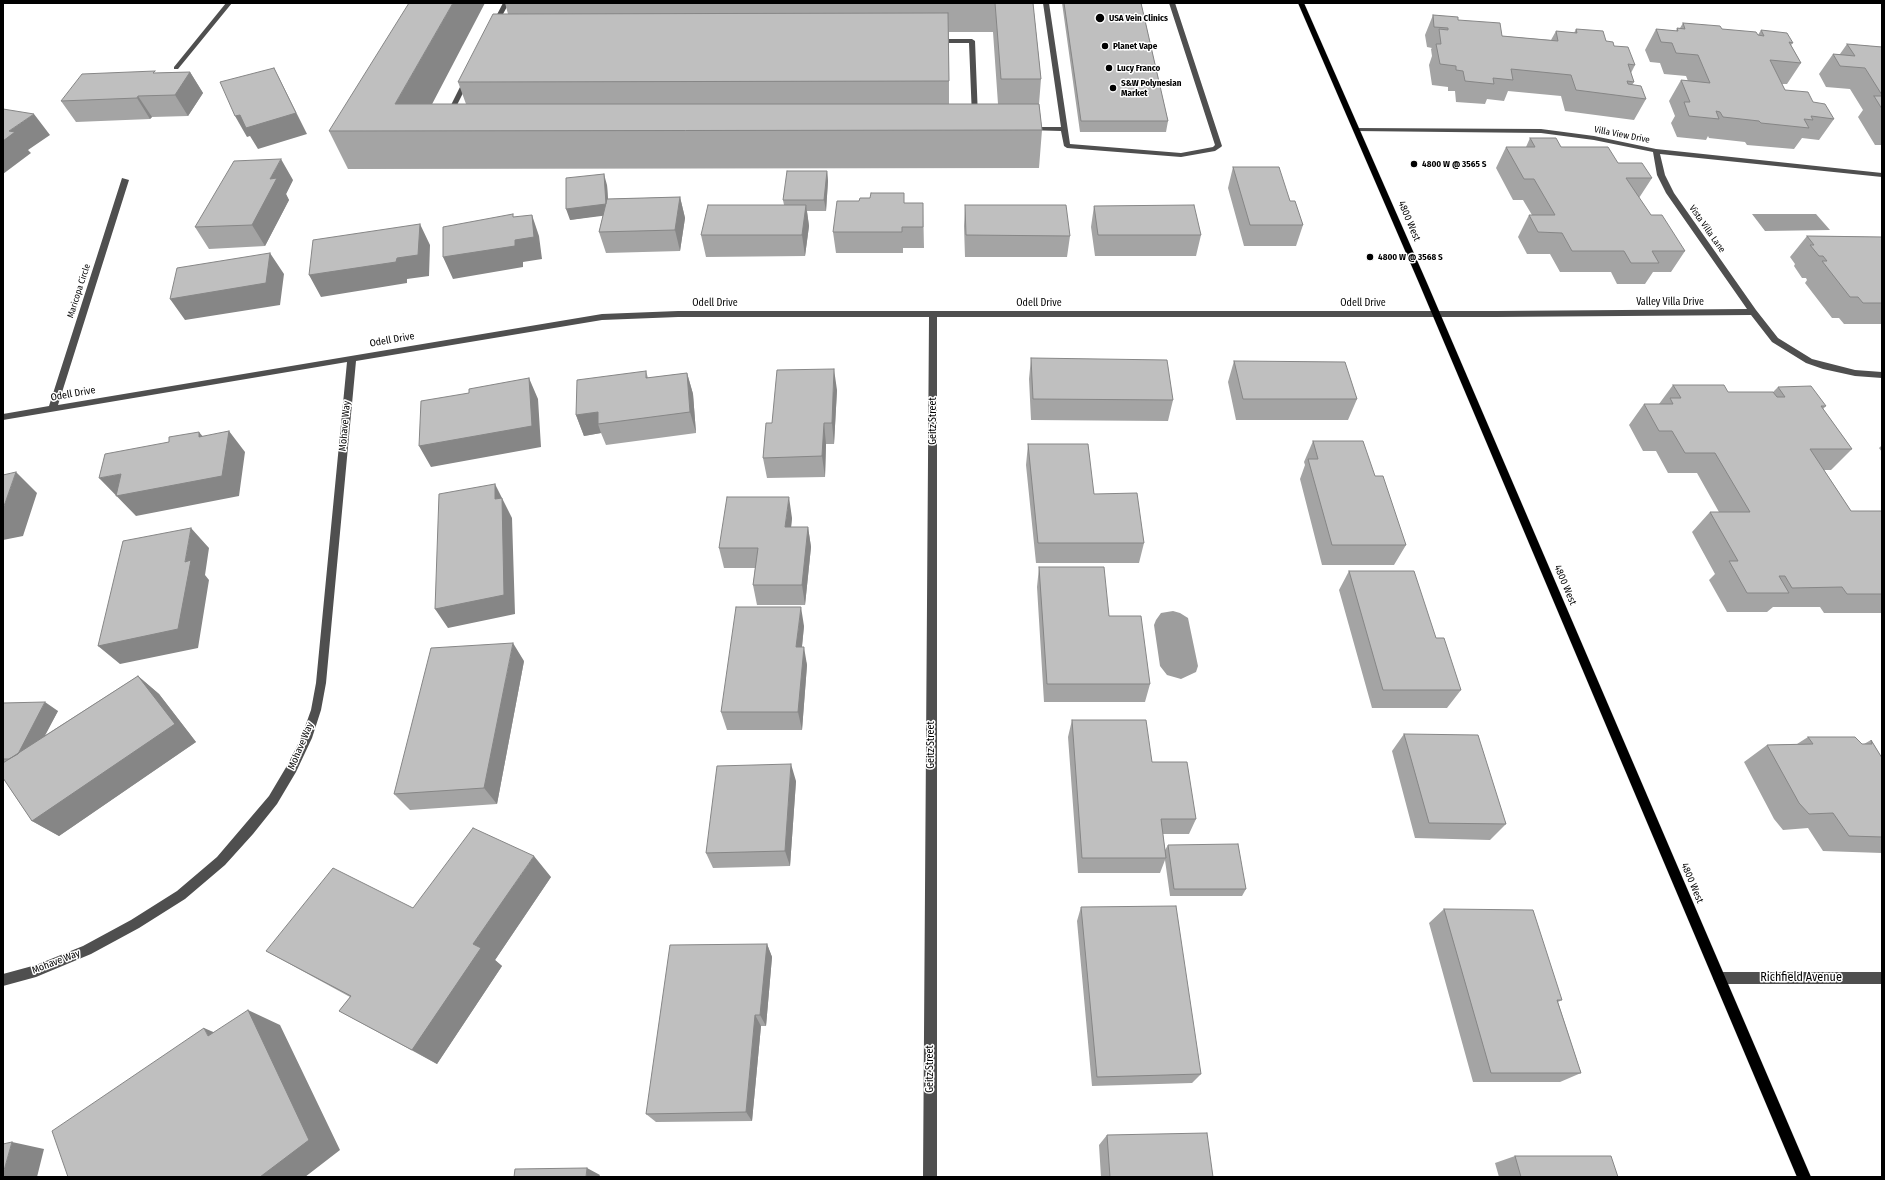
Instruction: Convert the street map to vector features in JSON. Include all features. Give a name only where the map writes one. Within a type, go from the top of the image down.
[{"type":"main road","name":"4800 West","points":[[1301,3],[1436,314],[1804,1177]]},
{"type":"street","points":[[176,68],[230,3]]},
{"type":"street","points":[[490,34],[506,3]]},
{"type":"street","points":[[1046,3],[1067,146],[1181,155],[1201,153],[1216,149],[1219,146],[1172,3]]},
{"type":"street","points":[[932,41],[972,41],[976,122]]},
{"type":"street","points":[[445,123],[469,75]]},
{"type":"street","points":[[1021,129],[1064,129]]},
{"type":"street","name":"Villa View Drive","points":[[1357,130],[1541,131],[1594,138],[1656,151],[1882,175]]},
{"type":"street","name":"Vista Villa Lane","points":[[1656,151],[1662,175],[1670,193],[1753,312]]},
{"type":"street","name":"Maricopa Circle","points":[[52,409],[125,180]]},
{"type":"street","points":[[1753,312],[1775,340],[1808,361],[1822,366],[1855,373],[1882,375]]},
{"type":"street","name":"Valley Villa Drive","points":[[1436,314],[1753,312]]},
{"type":"street","name":"Odell Drive","points":[[3,417],[602,317],[678,314],[1436,314]]},
{"type":"street","name":"Geitz Street","points":[[930,1177],[933,314]]},
{"type":"street","name":"Mohave Way","points":[[3,980],[36,970],[87,950],[135,924],[181,895],[221,861],[249,830],[273,800],[292,768],[306,738],[316,710],[321,682],[352,358]]},
{"type":"street","name":"Richfield Avenue","points":[[1719,978],[1882,978]]},
{"type":"shaded area","points":[[1752,214],[1816,214],[1830,230],[1765,231]]},
{"type":"shaded area","points":[[1173,611],[1188,618],[1198,666],[1196,672],[1181,679],[1167,675],[1160,666],[1154,625],[1161,613]]},
{"type":"building","points":[[409,3],[453,3],[395,104],[1039,104],[1042,130],[329,131]]},
{"type":"building","points":[[995,3],[1033,3],[1041,79],[1001,79]]},
{"type":"building","points":[[1064,3],[1141,3],[1168,121],[1081,121]]},
{"type":"building","points":[[948,13],[949,81],[458,82],[493,14]]},
{"type":"building","points":[[1433,15],[1458,17],[1458,20],[1500,23],[1502,36],[1558,41],[1556,31],[1577,33],[1576,29],[1603,31],[1606,41],[1613,42],[1614,46],[1628,47],[1635,65],[1628,64],[1634,82],[1627,81],[1628,84],[1641,86],[1646,99],[1576,90],[1571,75],[1511,69],[1513,80],[1493,78],[1494,84],[1465,81],[1463,71],[1456,70],[1456,66],[1440,64],[1436,44],[1441,44],[1439,29],[1448,30],[1448,28],[1434,27]]},
{"type":"building","points":[[1683,23],[1720,26],[1722,29],[1756,32],[1758,35],[1764,36],[1761,30],[1787,33],[1793,43],[1789,42],[1801,63],[1770,60],[1785,90],[1808,92],[1813,102],[1825,104],[1834,119],[1811,116],[1813,120],[1804,119],[1809,128],[1723,117],[1720,112],[1716,111],[1719,119],[1689,116],[1684,102],[1690,102],[1681,80],[1710,83],[1698,55],[1676,53],[1672,43],[1661,42],[1656,29],[1678,31],[1677,28],[1685,29]]},
{"type":"building","points":[[1847,44],[1882,47],[1882,95],[1865,68],[1840,66],[1833,54],[1855,56]]},
{"type":"building","points":[[274,68],[296,113],[246,128],[240,115],[235,116],[220,82]]},
{"type":"building","points":[[155,71],[153,73],[190,72],[175,95],[61,101],[82,74]]},
{"type":"building","points":[[1874,96],[1882,96],[1882,109]]},
{"type":"building","points":[[3,109],[34,114],[9,131],[15,132],[3,141]]},
{"type":"building","points":[[1530,138],[1556,138],[1561,147],[1608,147],[1618,163],[1642,163],[1652,178],[1626,178],[1651,215],[1662,215],[1685,251],[1652,251],[1659,263],[1631,263],[1624,251],[1572,251],[1562,233],[1538,232],[1529,215],[1555,215],[1534,179],[1524,179],[1506,147],[1535,147]]},
{"type":"building","points":[[281,159],[270,179],[277,178],[252,225],[195,227],[234,161]]},
{"type":"building","points":[[1233,167],[1279,167],[1290,201],[1295,201],[1303,225],[1250,225]]},
{"type":"building","points":[[787,171],[827,171],[824,200],[783,200]]},
{"type":"building","points":[[604,174],[606,204],[566,209],[566,178]]},
{"type":"building","points":[[871,193],[904,193],[904,203],[923,203],[923,227],[902,227],[902,232],[833,232],[837,201],[859,201],[860,198],[870,198]]},
{"type":"building","points":[[680,197],[675,230],[599,232],[607,199]]},
{"type":"building","points":[[708,205],[806,205],[802,235],[701,235]]},
{"type":"building","points":[[965,205],[1066,205],[1070,236],[966,235]]},
{"type":"building","points":[[1194,205],[1201,235],[1098,235],[1094,206]]},
{"type":"building","points":[[513,214],[513,217],[532,215],[534,237],[515,240],[515,246],[443,257],[443,227]]},
{"type":"building","points":[[420,224],[418,255],[397,258],[396,262],[309,275],[313,240]]},
{"type":"building","points":[[1807,236],[1882,237],[1882,303],[1863,303],[1858,297],[1850,297],[1822,261],[1827,261],[1823,256],[1819,256],[1810,245],[1814,245]]},
{"type":"building","points":[[270,253],[266,283],[170,299],[177,268]]},
{"type":"building","points":[[1031,358],[1167,360],[1173,400],[1033,399]]},
{"type":"building","points":[[1234,361],[1345,362],[1357,399],[1243,399]]},
{"type":"building","points":[[834,369],[832,423],[824,423],[822,456],[763,458],[766,423],[772,423],[777,370]]},
{"type":"building","points":[[646,371],[646,378],[687,373],[690,412],[598,424],[598,412],[576,415],[577,380]]},
{"type":"building","points":[[529,378],[532,426],[419,446],[421,401],[469,393],[469,389]]},
{"type":"building","points":[[1673,385],[1724,385],[1728,392],[1773,392],[1777,397],[1785,397],[1778,387],[1811,386],[1826,406],[1821,406],[1852,449],[1810,449],[1851,511],[1882,511],[1882,594],[1847,594],[1842,587],[1792,588],[1785,576],[1779,576],[1789,593],[1747,593],[1729,561],[1738,561],[1710,512],[1750,512],[1715,453],[1685,453],[1672,431],[1659,431],[1644,404],[1673,404],[1670,398],[1681,398]]},
{"type":"building","points":[[229,431],[222,476],[116,496],[121,474],[99,478],[105,454],[169,442],[169,437],[199,432],[199,437]]},
{"type":"building","points":[[1313,441],[1363,441],[1375,476],[1383,476],[1406,545],[1332,545],[1308,459],[1318,459]]},
{"type":"building","points":[[1028,444],[1088,444],[1094,494],[1137,493],[1144,543],[1038,543]]},
{"type":"building","points":[[16,472],[3,509],[3,475]]},
{"type":"building","points":[[495,484],[495,499],[502,498],[504,595],[435,609],[439,494]]},
{"type":"building","points":[[727,497],[789,497],[785,527],[808,527],[802,585],[753,585],[758,548],[719,548]]},
{"type":"building","points":[[191,528],[185,562],[191,560],[178,629],[98,646],[123,541]]},
{"type":"building","points":[[1039,567],[1104,567],[1109,616],[1141,616],[1150,684],[1047,684]]},
{"type":"building","points":[[1349,571],[1414,571],[1436,638],[1444,638],[1461,690],[1383,690]]},
{"type":"building","points":[[736,607],[801,607],[796,647],[804,647],[798,712],[721,712]]},
{"type":"building","points":[[513,643],[484,788],[394,794],[431,648]]},
{"type":"building","points":[[138,676],[175,724],[32,821],[3,778],[3,763]]},
{"type":"building","points":[[45,702],[18,754],[9,759],[3,759],[3,703]]},
{"type":"building","points":[[1072,720],[1146,720],[1152,762],[1187,762],[1196,819],[1161,819],[1166,858],[1082,858]]},
{"type":"building","points":[[1404,734],[1478,735],[1506,824],[1429,823]]},
{"type":"building","points":[[1808,737],[1855,737],[1862,744],[1872,744],[1871,740],[1882,758],[1882,837],[1849,836],[1833,813],[1809,814],[1799,803],[1767,745],[1813,744]]},
{"type":"building","points":[[791,764],[785,851],[706,853],[717,766]]},
{"type":"building","points":[[473,828],[534,856],[473,944],[481,948],[412,1050],[339,1011],[351,996],[266,951],[333,868],[413,908]]},
{"type":"building","points":[[1238,844],[1246,889],[1174,889],[1168,845]]},
{"type":"building","points":[[1176,906],[1201,1074],[1097,1077],[1081,907]]},
{"type":"building","points":[[1444,909],[1533,910],[1562,1000],[1557,1000],[1581,1073],[1491,1073]]},
{"type":"building","points":[[767,944],[760,1015],[755,1015],[746,1112],[646,1114],[670,945]]},
{"type":"building","points":[[248,1010],[309,1140],[260,1177],[68,1177],[52,1131],[204,1028],[208,1036]]},
{"type":"building","points":[[1207,1133],[1213,1177],[1110,1177],[1107,1135]]},
{"type":"building","points":[[12,1142],[3,1174],[3,1144]]},
{"type":"building","points":[[1515,1156],[1611,1156],[1618,1177],[1521,1177]]},
{"type":"building","points":[[587,1168],[586,1177],[514,1177],[515,1169]]},
{"type":"place","name":"USA Vein Clinics","points":[[1100,18]]},
{"type":"place","name":"Planet Vape","points":[[1105,46]]},
{"type":"place","name":"Lucy Franco","points":[[1109,68]]},
{"type":"place","name":"S&W Polynesian Market","points":[[1113,88]]},
{"type":"place","name":"4800 W @ 3565 S","points":[[1414,164]]},
{"type":"place","name":"4800 W @ 3568 S","points":[[1370,257]]}]
